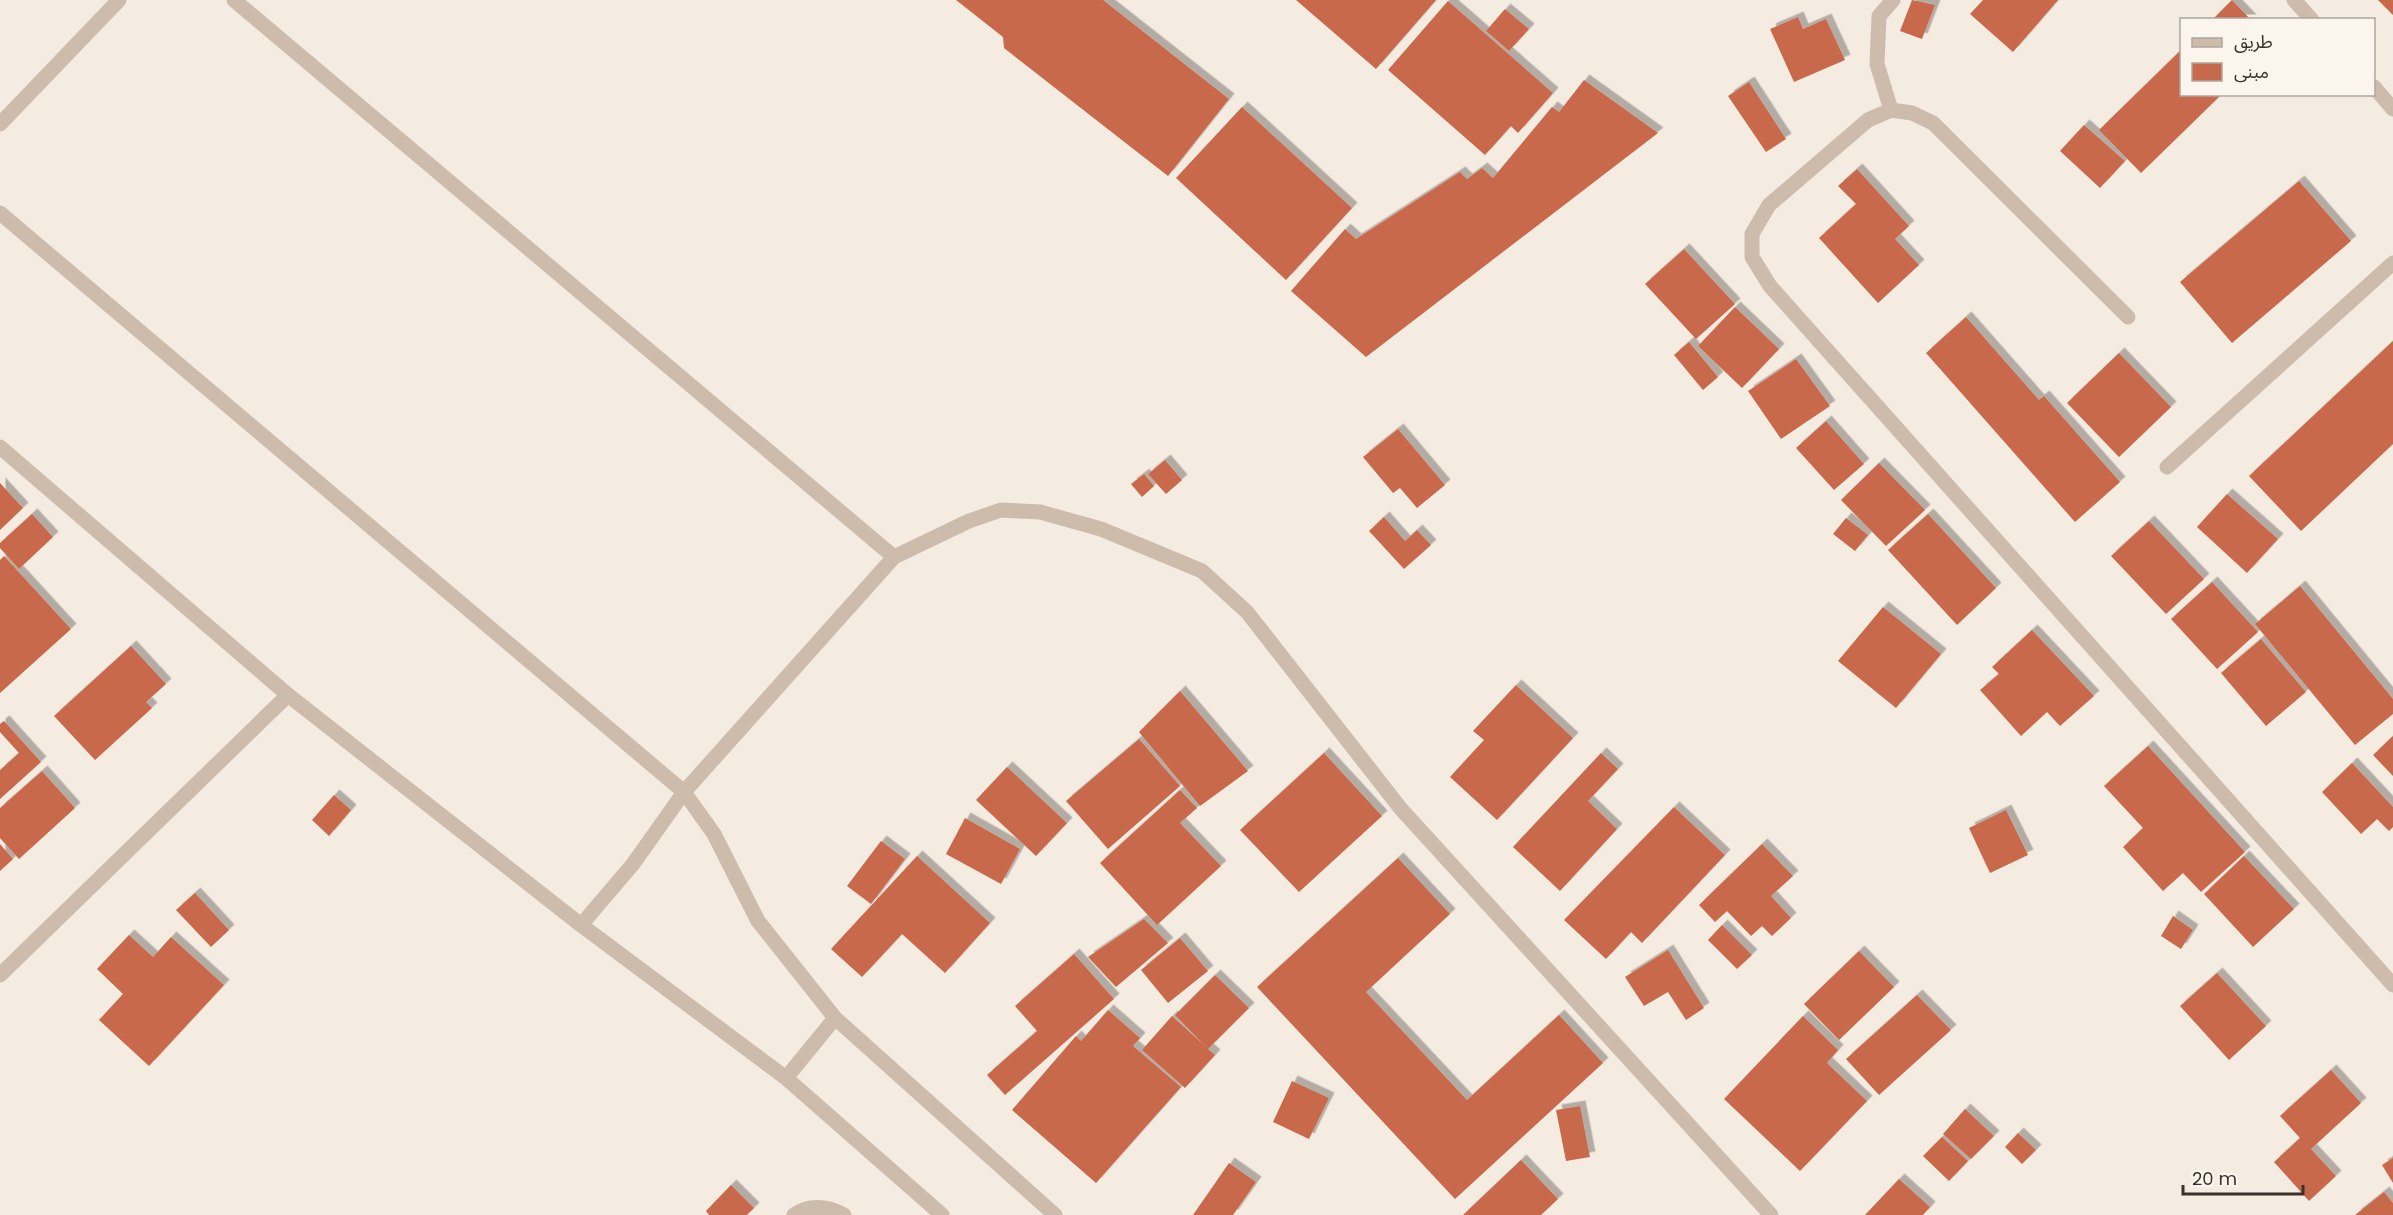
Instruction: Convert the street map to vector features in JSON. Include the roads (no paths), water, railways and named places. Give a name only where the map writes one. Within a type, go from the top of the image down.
[{"type":"street","points":[[0,124],[119,0]]},
{"type":"street","points":[[234,0],[894,557]]},
{"type":"street","points":[[1891,110],[1876,64],[1879,16],[1893,0]]},
{"type":"street","points":[[2294,0],[2310,18]]},
{"type":"street","points":[[2375,89],[2393,109]]},
{"type":"street","points":[[2128,318],[1934,123],[1912,113],[1891,110],[1868,120],[1769,205],[1752,234],[1752,257],[1770,286],[2393,985]]},
{"type":"street","points":[[0,213],[143,331],[684,792],[714,834],[758,921],[835,1018],[1055,1215]]},
{"type":"street","points":[[2166,467],[2393,263]]},
{"type":"street","points":[[0,447],[288,695],[581,925],[786,1078],[942,1215]]},
{"type":"street","points":[[581,925],[633,864],[684,792],[894,557],[969,521],[1000,510],[1040,512],[1101,529],[1202,571],[1247,612],[1401,809],[1770,1215]]},
{"type":"street","points":[[0,975],[288,695]]},
{"type":"street","points":[[786,1078],[835,1018]]},
{"type":"street","points":[[794,1215],[801,1210],[823,1207],[844,1215]]}]
